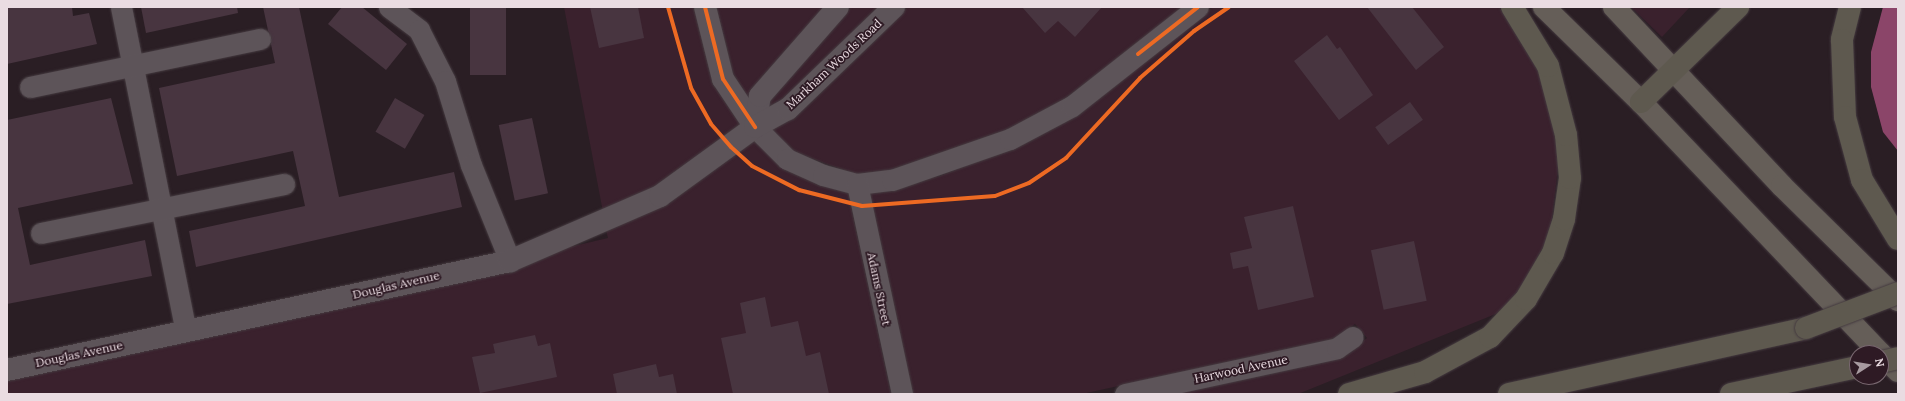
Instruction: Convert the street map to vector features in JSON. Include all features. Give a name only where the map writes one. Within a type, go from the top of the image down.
[{"type":"highway","points":[[1349,394],[1425,372],[1490,337],[1526,299],[1553,253],[1563,225],[1569,185],[1566,135],[1548,66],[1512,7]]},
{"type":"highway","points":[[1642,102],[1738,7]]},
{"type":"highway","points":[[1850,7],[1842,40],[1845,117],[1862,180],[1898,238]]},
{"type":"highway","points":[[1806,328],[1898,293]]},
{"type":"highway","points":[[1509,394],[1806,328],[1898,310]]},
{"type":"highway","points":[[1731,394],[1849,368]]},
{"type":"main road","points":[[705,7],[723,78],[755,126]]},
{"type":"main road","points":[[755,126],[760,96],[838,7]]},
{"type":"main road","name":"Markham Woods Road","points":[[755,126],[788,109],[894,7]]},
{"type":"main road","points":[[1544,7],[1642,102],[1872,345]]},
{"type":"main road","points":[[1614,7],[1822,227],[1898,300]]},
{"type":"main road","name":"Douglas Avenue","points":[[7,370],[510,261],[660,196],[755,126]]},
{"type":"main road","points":[[1889,362],[1898,371]]},
{"type":"street","points":[[121,7],[160,209],[186,331]]},
{"type":"street","points":[[390,7],[419,30],[445,81],[471,165],[510,261]]},
{"type":"street","points":[[755,126],[787,159],[857,184],[892,180],[936,168],[1010,139],[1072,106],[1198,7]]},
{"type":"street","points":[[30,87],[133,64],[260,39]]},
{"type":"street","points":[[41,234],[284,184]]},
{"type":"street","name":"Adams Street","points":[[857,184],[902,394]]},
{"type":"street","name":"Harwood Avenue","points":[[1125,394],[1337,348],[1353,337]]},
{"type":"shaded area","points":[[564,7],[694,7],[713,81],[742,125],[655,188],[603,212]]},
{"type":"shaded area","points":[[715,7],[825,7],[749,99],[733,75]]},
{"type":"shaded area","points":[[851,7],[880,7],[782,102],[768,109],[770,99]]},
{"type":"shaded area","points":[[908,7],[1183,7],[1066,98],[1006,131],[891,171],[858,175],[794,152],[771,128],[796,115]]},
{"type":"shaded area","points":[[1213,7],[1499,7],[1538,70],[1552,114],[1559,159],[1550,235],[1517,294],[1503,311],[1298,394],[1169,394],[1343,355],[1367,338],[1355,324],[1333,339],[1082,394],[913,394],[869,192],[940,176],[1014,147],[1077,113]]},
{"type":"shaded area","points":[[1631,7],[1690,7],[1662,37]]},
{"type":"shaded area","points":[[1883,7],[1898,7],[1898,151],[1883,132],[1871,87],[1871,52]]},
{"type":"shaded area","points":[[754,140],[848,192],[891,394],[7,394],[7,379],[608,238],[606,230],[667,203]]},
{"type":"building","points":[[7,7],[72,7],[73,16],[89,13],[97,44],[7,64]]},
{"type":"building","points":[[141,7],[237,7],[238,13],[146,33]]},
{"type":"building","points":[[263,7],[299,7],[339,197],[454,172],[462,207],[196,267],[189,231],[305,206],[293,151],[177,176],[159,88],[275,63]]},
{"type":"building","points":[[342,7],[362,7],[407,44],[386,70],[328,24]]},
{"type":"building","points":[[470,7],[506,7],[506,75],[470,75]]},
{"type":"building","points":[[590,7],[638,7],[644,38],[599,48]]},
{"type":"building","points":[[1022,7],[1102,7],[1075,37],[1058,21],[1045,33]]},
{"type":"building","points":[[1367,7],[1412,7],[1444,47],[1416,70]]},
{"type":"building","points":[[1327,35],[1337,49],[1340,47],[1373,95],[1339,120],[1294,61]]},
{"type":"building","points":[[111,98],[133,184],[18,208],[30,265],[145,240],[152,276],[7,304],[7,120]]},
{"type":"building","points":[[395,98],[424,115],[405,149],[376,132]]},
{"type":"building","points":[[1410,102],[1423,120],[1388,145],[1375,127]]},
{"type":"building","points":[[532,118],[548,193],[515,200],[499,125]]},
{"type":"building","points":[[1293,206],[1314,297],[1258,310],[1248,266],[1233,269],[1230,253],[1252,248],[1244,217]]},
{"type":"building","points":[[1414,241],[1427,301],[1384,310],[1371,250]]},
{"type":"building","points":[[765,297],[771,327],[798,321],[806,356],[820,352],[829,394],[733,394],[721,338],[746,333],[740,303]]},
{"type":"building","points":[[535,335],[538,346],[550,343],[557,377],[480,393],[472,357],[495,353],[493,344]]},
{"type":"building","points":[[656,364],[659,377],[673,374],[677,394],[617,394],[613,374]]},
{"type":"cycle path","points":[[668,7],[691,88],[711,124],[731,147],[752,166],[799,190],[862,206],[995,196],[1029,183],[1066,158],[1140,78],[1194,31],[1229,7]]},
{"type":"cycle path","points":[[705,7],[723,79],[755,127]]},
{"type":"cycle path","points":[[1138,54],[1198,7]]}]
